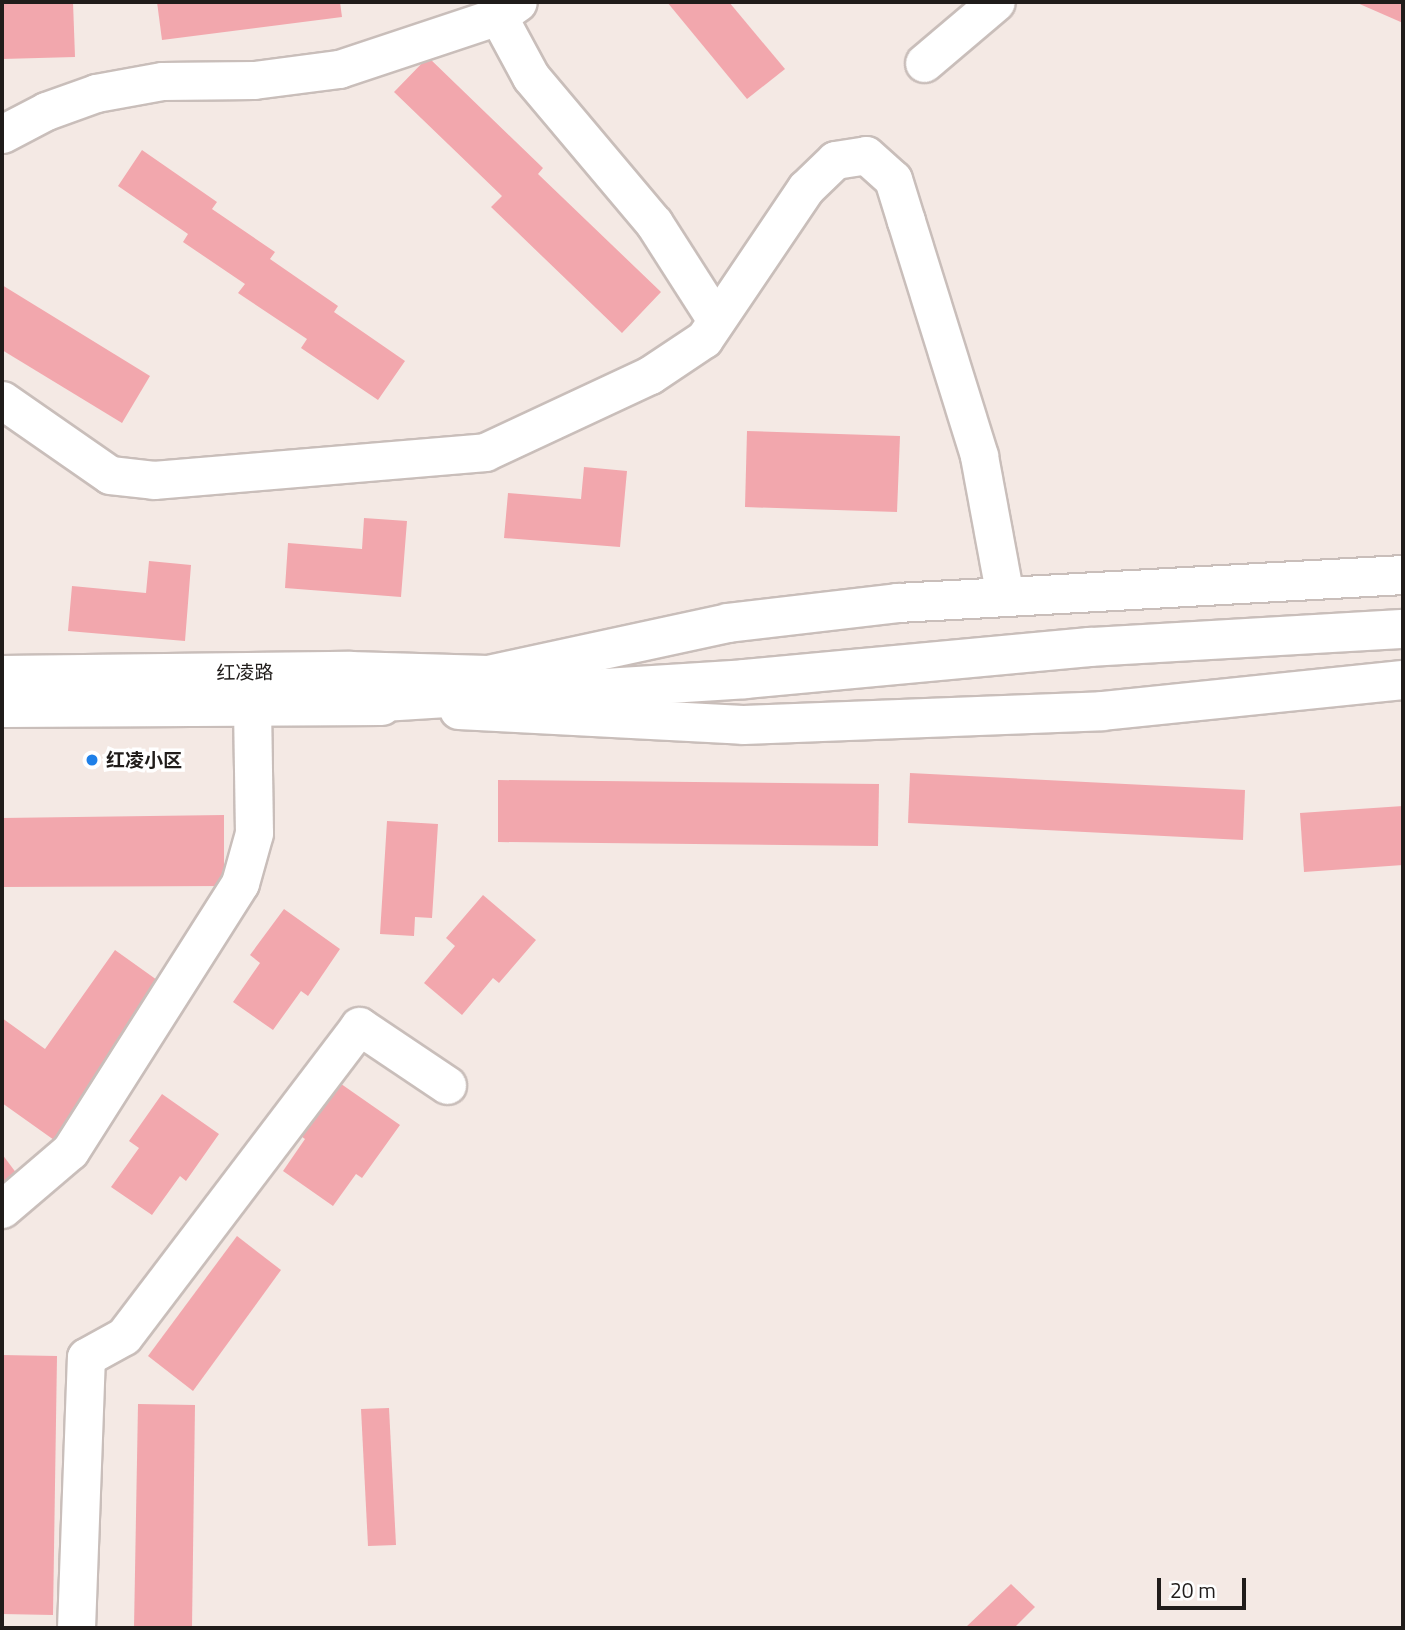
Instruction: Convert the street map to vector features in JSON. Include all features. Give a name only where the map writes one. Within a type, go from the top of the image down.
[{"type":"main road","points":[[488,675],[727,623],[1005,596],[1403,575]]},
{"type":"main road","points":[[350,704],[745,678],[1090,647],[1403,629]]},
{"type":"main road","points":[[1090,647],[1403,652]]},
{"type":"main road","name":"红凌路","points":[[2,675],[488,675]]},
{"type":"main road","points":[[488,675],[745,678]]},
{"type":"main road","points":[[350,704],[744,725],[1103,711],[1403,680]]},
{"type":"main road","name":"红凌路","points":[[2,708],[350,704]]},
{"type":"street","points":[[924,63],[996,2]]},
{"type":"street","points":[[2,134],[46,111],[96,93],[162,81],[254,80],[339,69],[508,9],[531,77],[654,223],[716,320]]},
{"type":"street","points":[[2,400],[110,475],[153,480],[485,452],[650,375],[704,340],[806,188],[835,160],[866,155],[893,179],[979,456],[1005,596]]},
{"type":"street","points":[[2,1209],[70,1151],[240,883],[254,833],[252,705]]},
{"type":"street","points":[[76,1628],[86,1357],[124,1336],[359,1026],[447,1085]]},
{"type":"building","points":[[2,2],[73,2],[75,57],[2,59]]},
{"type":"building","points":[[157,2],[340,2],[342,17],[162,40]]},
{"type":"building","points":[[667,2],[729,2],[785,69],[747,99]]},
{"type":"building","points":[[1355,2],[1403,2],[1403,23]]},
{"type":"building","points":[[428,57],[543,168],[538,174],[661,292],[622,333],[491,207],[502,196],[394,92]]},
{"type":"building","points":[[142,150],[217,202],[212,209],[275,252],[270,259],[338,306],[334,312],[405,361],[378,400],[301,348],[307,339],[238,293],[245,284],[183,242],[188,234],[118,186]]},
{"type":"building","points":[[2,285],[150,376],[122,423],[2,350]]},
{"type":"building","points":[[747,431],[900,436],[897,512],[745,507]]},
{"type":"building","points":[[584,467],[627,471],[620,547],[504,538],[508,493],[581,499]]},
{"type":"building","points":[[364,518],[407,521],[401,597],[285,588],[288,543],[362,549]]},
{"type":"building","points":[[149,561],[191,565],[185,641],[68,631],[72,586],[146,593]]},
{"type":"building","points":[[910,773],[1245,790],[1243,840],[908,823]]},
{"type":"building","points":[[498,780],[879,784],[878,846],[498,842]]},
{"type":"building","points":[[1403,806],[1403,865],[1304,872],[1300,813]]},
{"type":"building","points":[[224,815],[224,886],[2,887],[2,818]]},
{"type":"building","points":[[387,821],[438,824],[432,918],[415,917],[414,936],[380,934]]},
{"type":"building","points":[[483,895],[536,940],[499,983],[493,978],[462,1015],[424,983],[455,946],[446,938]]},
{"type":"building","points":[[284,909],[340,949],[308,996],[301,991],[273,1030],[233,1002],[260,963],[250,955]]},
{"type":"building","points":[[115,950],[164,985],[54,1140],[2,1103],[2,1018],[45,1049]]},
{"type":"building","points":[[334,1079],[400,1125],[362,1178],[356,1174],[333,1206],[283,1171],[305,1139],[295,1132]]},
{"type":"building","points":[[162,1094],[219,1134],[186,1181],[180,1176],[152,1215],[111,1187],[139,1148],[129,1141]]},
{"type":"building","points":[[2,1154],[17,1174],[2,1186]]},
{"type":"building","points":[[237,1236],[281,1270],[193,1391],[148,1356]]},
{"type":"building","points":[[2,1355],[57,1356],[53,1615],[2,1614]]},
{"type":"building","points":[[138,1404],[195,1405],[192,1628],[134,1628]]},
{"type":"building","points":[[389,1408],[396,1545],[368,1546],[361,1409]]},
{"type":"building","points":[[1011,1584],[1035,1607],[1014,1628],[965,1628]]},
{"type":"place","name":"红凌小区","points":[[92,760]]}]
